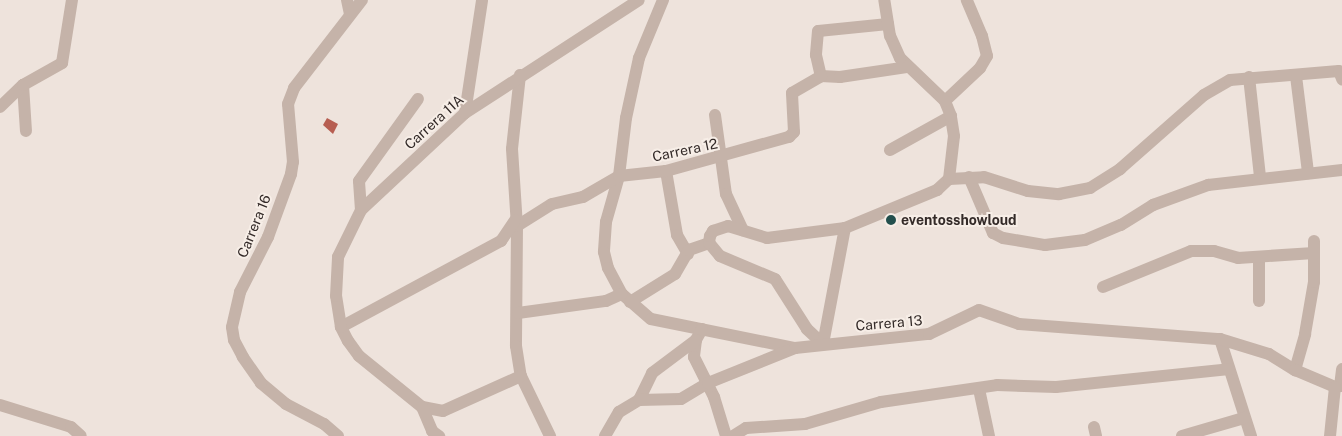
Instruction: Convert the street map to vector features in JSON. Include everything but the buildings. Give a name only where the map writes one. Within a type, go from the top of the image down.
[{"type":"street","points":[[0,107],[24,85],[62,63],[70,0]]},
{"type":"street","points":[[347,0],[350,14]]},
{"type":"street","name":"Carrera 16","points":[[338,436],[324,424],[286,404],[261,383],[243,357],[232,326],[240,292],[268,237],[291,174],[293,162],[288,104],[294,88],[362,0]]},
{"type":"street","points":[[465,112],[482,0]]},
{"type":"street","name":"Carrera 11A","points":[[341,327],[336,296],[338,257],[361,210],[465,112],[520,74],[639,0]]},
{"type":"street","points":[[645,0],[661,4],[639,58],[619,176],[606,222],[604,252],[608,268],[626,298],[650,319],[796,348]]},
{"type":"street","points":[[884,0],[895,49],[908,68],[945,101],[951,116],[954,136],[949,179]]},
{"type":"street","points":[[945,101],[980,68],[987,56],[982,36],[967,0]]},
{"type":"street","points":[[888,24],[818,31],[816,55],[821,76],[840,77],[908,68]]},
{"type":"street","points":[[708,243],[713,231],[728,226],[767,238],[845,228],[937,190],[949,179],[969,177],[993,178],[1028,190],[1059,194],[1090,188],[1120,170],[1215,87],[1230,80],[1249,77],[1296,76],[1341,72]]},
{"type":"street","points":[[520,74],[512,149],[518,313],[516,346],[521,376],[550,436]]},
{"type":"street","name":"Carrera 12","points":[[341,327],[501,241],[516,222],[552,204],[583,197],[619,176],[666,172],[722,158],[789,137],[794,132],[792,93],[821,76]]},
{"type":"street","points":[[1296,76],[1308,173]]},
{"type":"street","points":[[1249,77],[1260,177]]},
{"type":"street","points":[[24,85],[26,131]]},
{"type":"street","points":[[361,210],[359,181],[418,99]]},
{"type":"street","points":[[715,115],[726,194],[743,230]]},
{"type":"street","points":[[890,150],[951,116]]},
{"type":"street","points":[[969,177],[992,233],[1003,238],[1045,245],[1085,240],[1172,196],[1208,185],[1260,177],[1270,180],[1308,173],[1342,170]]},
{"type":"street","points":[[666,172],[677,235],[688,254]]},
{"type":"street","points":[[823,344],[845,228]]},
{"type":"street","points":[[518,313],[626,298],[675,274],[688,254],[698,245],[708,243]]},
{"type":"street","points":[[708,243],[720,256],[775,279],[807,329],[823,344]]},
{"type":"street","points":[[1103,287],[1190,251],[1259,258],[1314,247],[1314,282],[1305,334],[1295,370]]},
{"type":"street","points":[[1259,258],[1260,301]]},
{"type":"street","name":"Carrera 13","points":[[639,400],[677,400],[708,383],[796,348],[929,334],[979,310],[1019,324],[1220,339],[1269,354],[1295,370],[1339,386]]},
{"type":"street","points":[[341,327],[359,356],[422,407],[443,411],[521,376]]},
{"type":"street","points":[[702,328],[696,340],[694,358],[708,383],[726,436]]},
{"type":"street","points":[[1220,339],[1251,436]]},
{"type":"street","points":[[605,436],[619,412],[639,400],[652,373],[696,340]]},
{"type":"street","points":[[1330,436],[1342,369]]},
{"type":"street","points":[[733,436],[746,428],[766,431],[805,424],[881,402],[998,385],[1056,386],[1130,381],[1229,370]]},
{"type":"street","points":[[979,389],[989,436]]},
{"type":"street","points":[[0,405],[71,427],[81,436]]},
{"type":"street","points":[[422,407],[432,431],[439,436]]},
{"type":"street","points":[[1182,436],[1244,418]]},
{"type":"place","name":"eventosshowloud","points":[[891,220]]}]
